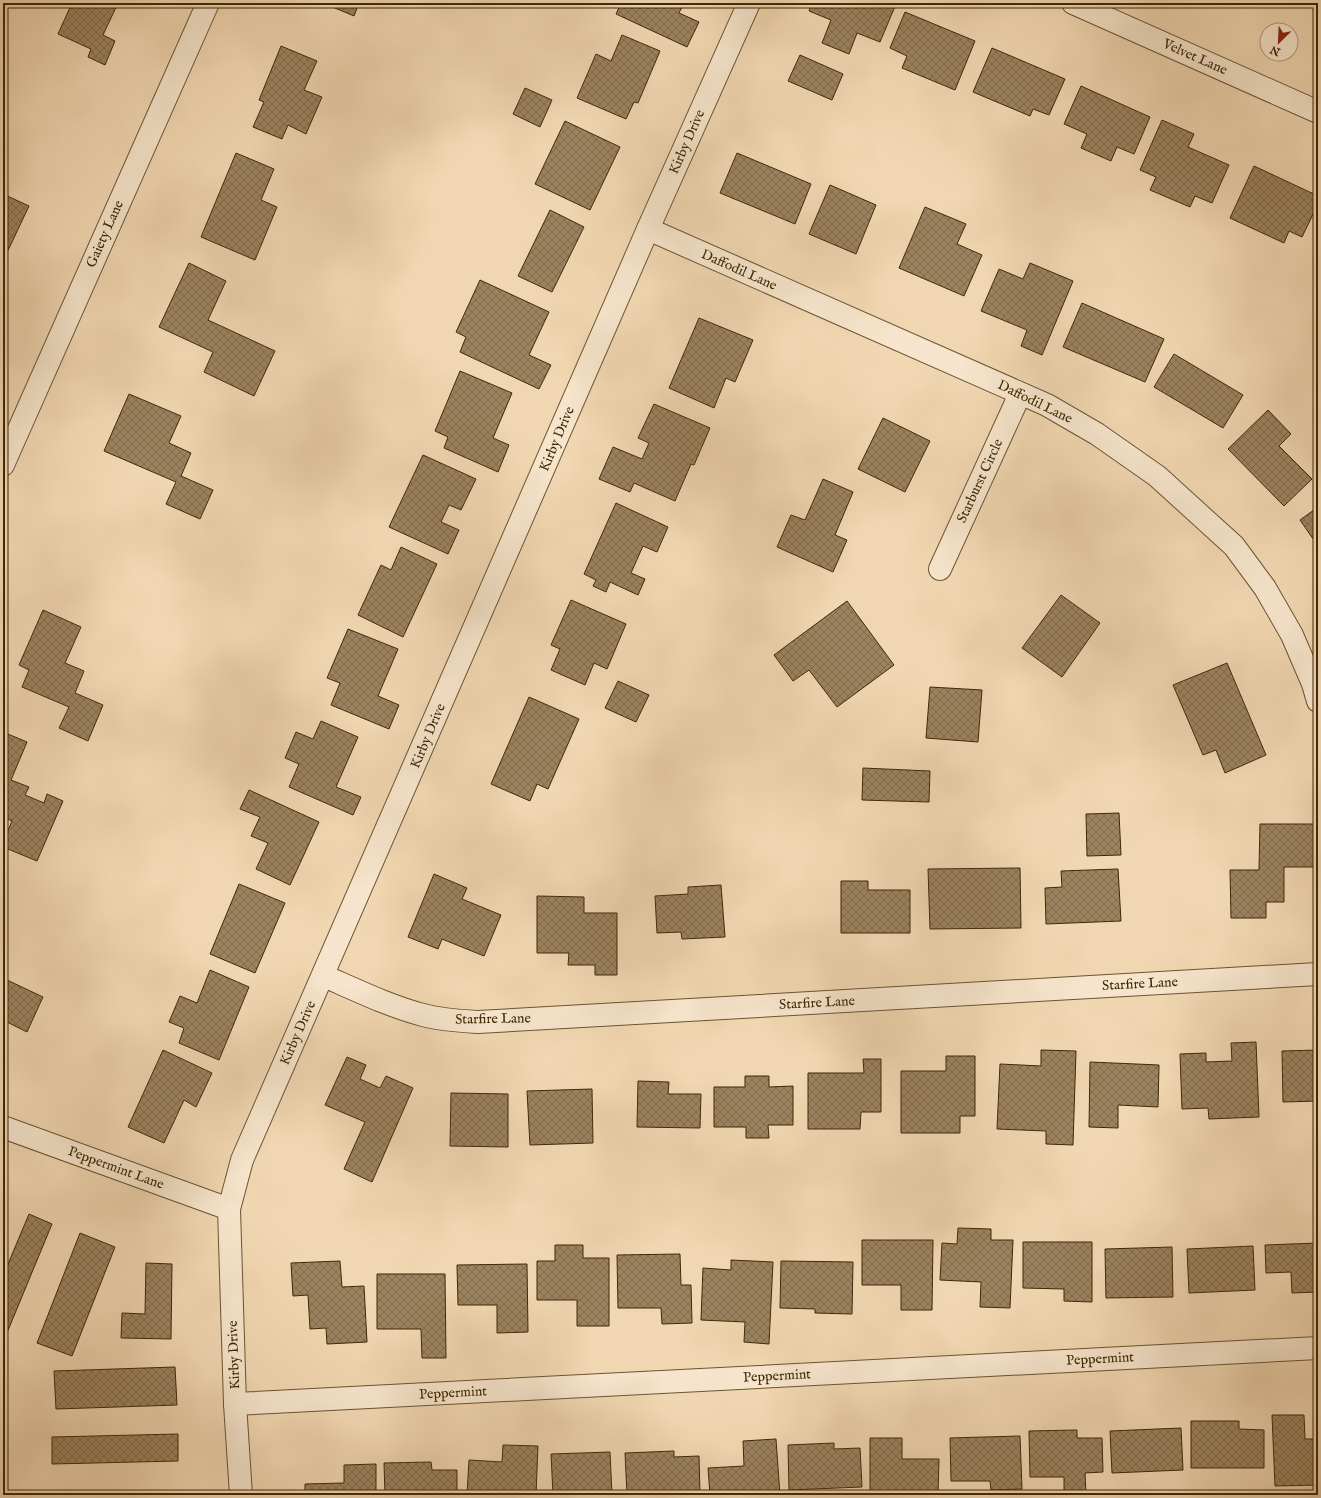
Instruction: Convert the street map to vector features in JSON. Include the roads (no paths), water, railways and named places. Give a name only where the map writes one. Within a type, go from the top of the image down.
[{"type":"street","name":"Gaiety Lane","points":[[3,465],[208,3]]},
{"type":"street","name":"Kirby Drive","points":[[241,1495],[235,1404],[229,1209],[242,1160],[324,976],[648,229],[749,3]]},
{"type":"street","name":"Velvet Lane","points":[[1072,3],[1318,112]]},
{"type":"street","name":"Daffodil Lane","points":[[648,229],[1047,405],[1096,434],[1157,476],[1234,546],[1265,588],[1292,635],[1313,684],[1318,701]]},
{"type":"street","name":"Starburst Circle","points":[[940,569],[1020,394]]},
{"type":"street","name":"Starfire Lane","points":[[324,976],[399,1008],[425,1016],[478,1022],[1318,974]]},
{"type":"street","name":"Peppermint Lane","points":[[3,1127],[229,1209]]},
{"type":"street","name":"Peppermint","points":[[235,1404],[1318,1348]]}]
